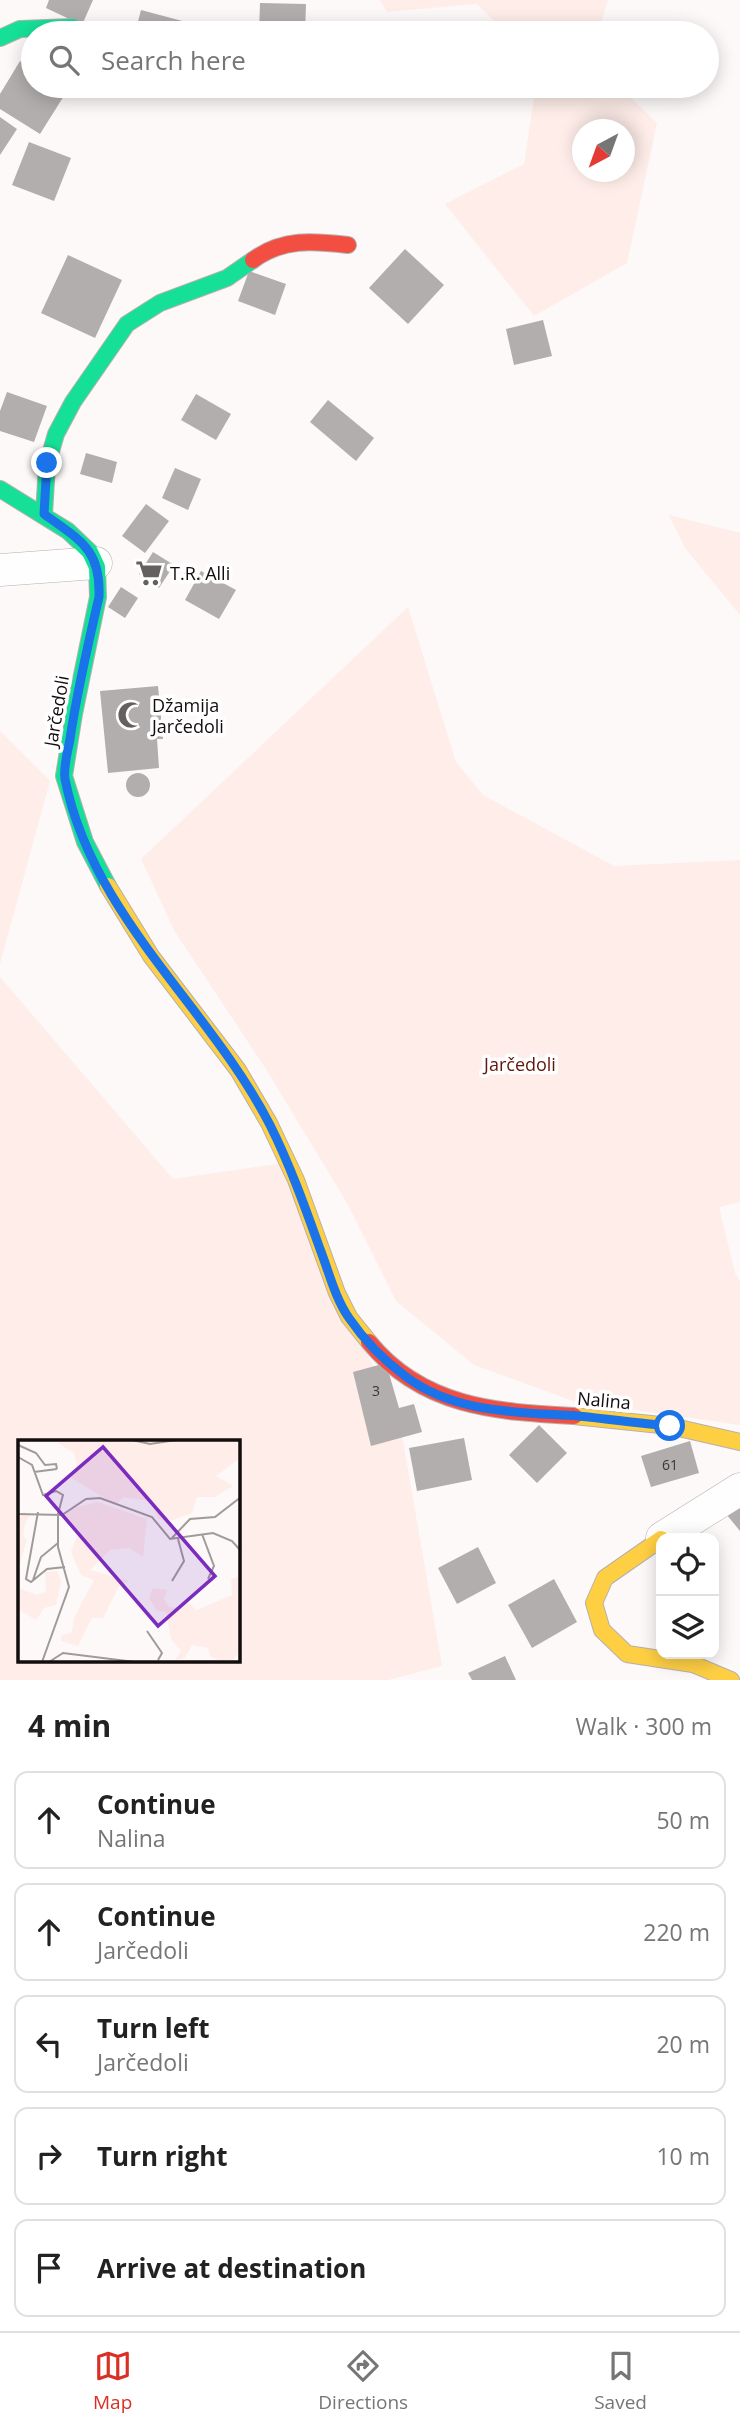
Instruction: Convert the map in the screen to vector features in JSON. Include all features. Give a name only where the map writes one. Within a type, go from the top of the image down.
[{"type":"street","points":[[0,38],[21,29]]},
{"type":"street","points":[[44,514],[47,463],[51,446],[70,409],[127,324],[139,313],[165,299],[217,283],[269,249],[280,245],[314,242],[348,245]]},
{"type":"street","points":[[0,489],[44,514],[86,546],[96,563],[0,570]]},
{"type":"street","name":"Jarčedoli","points":[[96,563],[99,597],[76,702],[64,776],[85,842],[112,894],[151,956],[238,1070],[269,1123],[296,1180],[337,1293],[349,1317],[374,1348],[406,1377],[434,1393],[462,1404]]},
{"type":"street","name":"Nalina","points":[[462,1404],[513,1413],[578,1416],[670,1426],[740,1442]]},
{"type":"street","points":[[671,1533],[740,1489]]},
{"type":"street","points":[[656,1543],[606,1578],[594,1603],[602,1630],[627,1654],[693,1664],[731,1680]]},
{"type":"green space","points":[[380,0],[608,0],[602,21],[494,21],[477,4],[387,12]]},
{"type":"green space","points":[[534,98],[631,98],[657,123],[627,263],[534,316],[445,204],[524,164]]},
{"type":"green space","points":[[669,515],[740,533],[740,615],[685,548]]},
{"type":"green space","name":"Jarčedoli","points":[[408,607],[456,762],[483,795],[614,866],[740,860],[740,1202],[719,1207],[735,1273],[740,1282],[740,1425],[573,1401],[474,1365],[396,1301],[347,1203],[266,1069],[175,932],[141,859]]},
{"type":"green space","points":[[0,731],[50,781],[0,964]]},
{"type":"green space","points":[[0,977],[173,1179],[283,1163],[401,1429],[442,1666],[388,1680],[0,1680]]},
{"type":"building","points":[[49,0],[93,0],[84,21],[74,21],[46,8]]},
{"type":"building","points":[[260,3],[306,4],[305,21],[259,21]]},
{"type":"building","points":[[141,10],[182,21],[138,21]]},
{"type":"building","points":[[20,61],[21,98],[63,98],[40,134],[0,109],[0,94]]},
{"type":"building","points":[[0,117],[17,129],[0,155]]},
{"type":"building","points":[[29,142],[71,158],[54,201],[12,185]]},
{"type":"building","points":[[405,249],[444,285],[408,324],[369,288]]},
{"type":"building","points":[[68,255],[122,280],[95,338],[41,313]]},
{"type":"building","points":[[249,271],[286,284],[275,315],[238,301]]},
{"type":"building","points":[[543,320],[552,356],[514,365],[506,329]]},
{"type":"building","points":[[7,392],[47,406],[34,442],[0,431],[0,411]]},
{"type":"building","points":[[196,394],[231,414],[216,440],[181,420]]},
{"type":"building","points":[[328,400],[374,438],[356,461],[310,422]]},
{"type":"building","points":[[86,453],[117,462],[112,483],[80,474]]},
{"type":"building","points":[[175,468],[201,479],[188,510],[162,498]]},
{"type":"building","points":[[146,504],[169,521],[145,553],[122,536]]},
{"type":"building","points":[[153,552],[174,565],[159,588],[139,574]]},
{"type":"building","points":[[201,571],[236,590],[219,619],[185,600]]},
{"type":"building","points":[[121,587],[138,598],[125,618],[108,607]]},
{"type":"building","name":"Džamija Jarčedoli","points":[[158,686],[163,739],[157,739],[159,768],[108,773],[100,691]]},
{"type":"building","points":[[138,773],[147,776],[150,785],[147,794],[138,797],[129,794],[126,785],[129,776]]},
{"type":"building","points":[[386,1363],[399,1408],[414,1404],[422,1432],[371,1446],[353,1372]]},
{"type":"building","points":[[539,1425],[567,1453],[537,1483],[509,1455]]},
{"type":"building","points":[[464,1438],[472,1480],[417,1491],[409,1448]]},
{"type":"building","points":[[690,1441],[699,1473],[651,1487],[641,1456]]},
{"type":"building","points":[[740,1494],[740,1531],[722,1509]]},
{"type":"building","points":[[478,1547],[496,1583],[457,1604],[438,1568]]},
{"type":"building","points":[[554,1579],[577,1622],[532,1648],[508,1605]]},
{"type":"building","points":[[505,1656],[516,1680],[472,1680],[468,1673]]},
{"type":"traffic: fast","points":[[0,38],[21,29]]},
{"type":"traffic: fast","points":[[44,514],[47,465],[56,434],[73,402],[127,324],[160,303],[227,278],[253,260]]},
{"type":"traffic: fast","points":[[0,489],[68,531],[90,552],[97,567],[98,597],[64,776],[85,842],[108,886]]},
{"type":"traffic: slow","points":[[108,886],[151,956],[238,1070],[269,1123],[296,1180],[337,1293],[349,1317],[369,1342]]},
{"type":"traffic: slow","points":[[574,1416],[670,1426],[740,1442]]},
{"type":"traffic: slow","points":[[656,1542],[605,1578],[594,1603],[602,1630],[627,1654],[693,1664],[731,1680]]},
{"type":"traffic: jam","points":[[253,260],[276,248],[299,243],[348,245]]},
{"type":"traffic: jam","points":[[369,1342],[390,1364],[437,1393],[489,1408],[574,1416]]},
{"type":"place","name":"T.R. Alli","points":[[149,573]]},
{"type":"place","name":"Džamija Jarčedoli","points":[[131,715]]},
{"type":"route","points":[[47,463],[44,514],[86,546],[96,563],[99,581],[99,597],[64,776],[85,842],[112,894],[151,956],[238,1070],[269,1123],[296,1180],[337,1293],[349,1317],[374,1348],[406,1377],[434,1393],[462,1404],[513,1413],[578,1416],[670,1426]]}]
